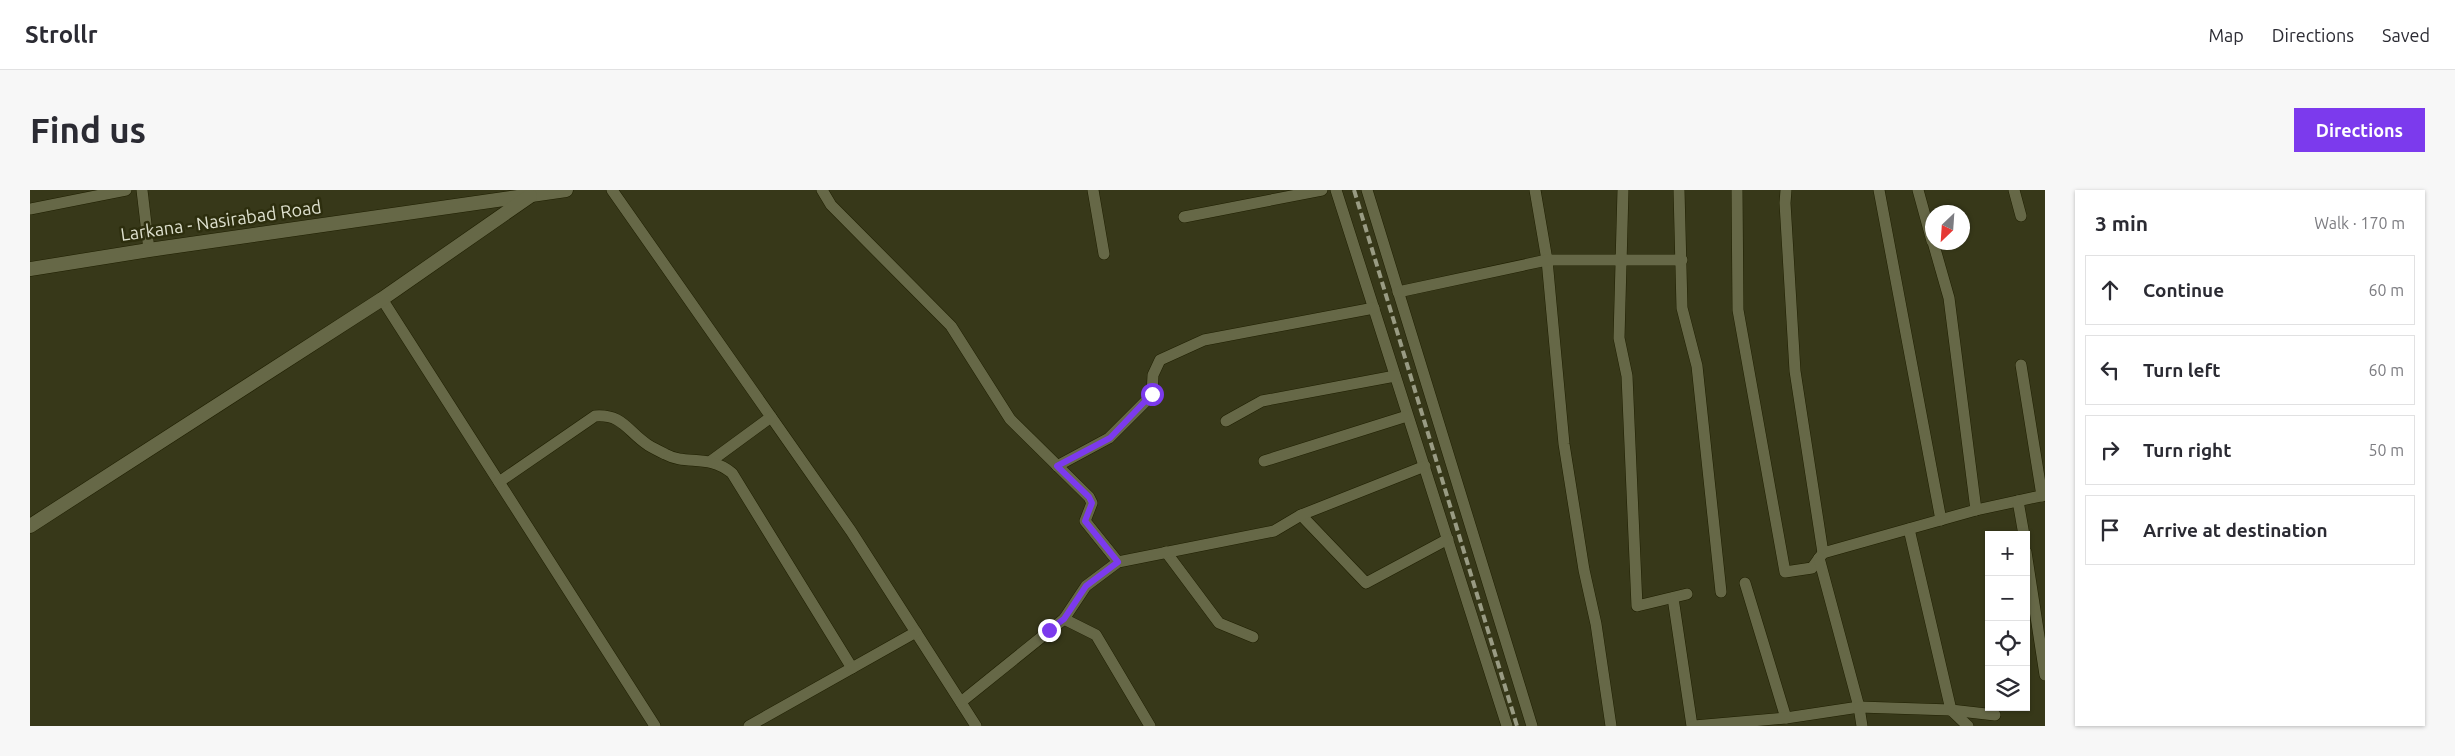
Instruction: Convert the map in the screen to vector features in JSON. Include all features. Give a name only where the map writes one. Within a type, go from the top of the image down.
[{"type":"main road","name":"Larkana - Nasirabad Road","points":[[30,270],[149,250],[566,190]]},
{"type":"main road","points":[[30,526],[382,299],[530,196]]},
{"type":"street","points":[[30,210],[126,190]]},
{"type":"street","points":[[142,190],[149,250]]},
{"type":"street","points":[[612,190],[851,531],[976,726]]},
{"type":"street","points":[[822,190],[831,205],[952,326],[1010,419],[1089,497],[1092,503],[1085,521],[1118,562]]},
{"type":"street","points":[[1093,190],[1104,254]]},
{"type":"street","points":[[1184,217],[1322,190]]},
{"type":"street","points":[[1336,190],[1507,726]]},
{"type":"street","points":[[1368,190],[1532,726]]},
{"type":"street","points":[[1535,190],[1547,260],[1564,444],[1584,570],[1596,624],[1611,726]]},
{"type":"street","points":[[1623,190],[1618,338],[1627,376],[1637,606],[1687,594]]},
{"type":"street","points":[[1679,190],[1682,308],[1697,366],[1721,592]]},
{"type":"street","points":[[1737,190],[1738,310],[1785,572],[1812,568],[1821,555],[1976,510],[2044,495],[2021,365]]},
{"type":"street","points":[[1786,190],[1785,203],[1794,371],[1821,555],[1859,707],[1862,726]]},
{"type":"street","points":[[1878,190],[1941,520]]},
{"type":"street","points":[[1918,190],[1925,214]]},
{"type":"street","points":[[2014,190],[2022,216]]},
{"type":"street","points":[[1935,250],[1949,298],[1976,510]]},
{"type":"street","points":[[1398,292],[1547,260],[1682,260]]},
{"type":"street","points":[[382,299],[655,726]]},
{"type":"street","points":[[1057,466],[1110,438],[1152,394],[1153,375],[1160,360],[1204,340],[1374,308]]},
{"type":"street","points":[[1226,421],[1262,401],[1395,376]]},
{"type":"street","points":[[499,482],[595,416],[608,415],[621,421],[647,444],[668,456],[711,461],[732,473],[852,668]]},
{"type":"street","points":[[1264,462],[1408,416]]},
{"type":"street","points":[[711,461],[771,417]]},
{"type":"street","points":[[961,702],[1064,619],[1086,586],[1118,562],[1274,531],[1301,515],[1425,466]]},
{"type":"street","points":[[2018,501],[2023,531]]},
{"type":"street","points":[[1301,515],[1366,583],[1448,539]]},
{"type":"street","points":[[1910,529],[1951,710],[1968,726]]},
{"type":"street","points":[[1166,552],[1218,623],[1253,637]]},
{"type":"street","points":[[2030,576],[2045,675]]},
{"type":"street","points":[[1745,583],[1786,718]]},
{"type":"street","points":[[1673,598],[1693,726],[1786,718],[1859,707],[1951,710],[1994,715]]},
{"type":"street","points":[[1064,619],[1096,635],[1150,726]]},
{"type":"street","points":[[749,726],[916,632]]},
{"type":"railway","points":[[1354,190],[1517,726]]},
{"type":"route","points":[[1049,630],[1064,619],[1086,586],[1118,562],[1085,521],[1092,503],[1089,497],[1057,466],[1110,438],[1152,394]]}]
